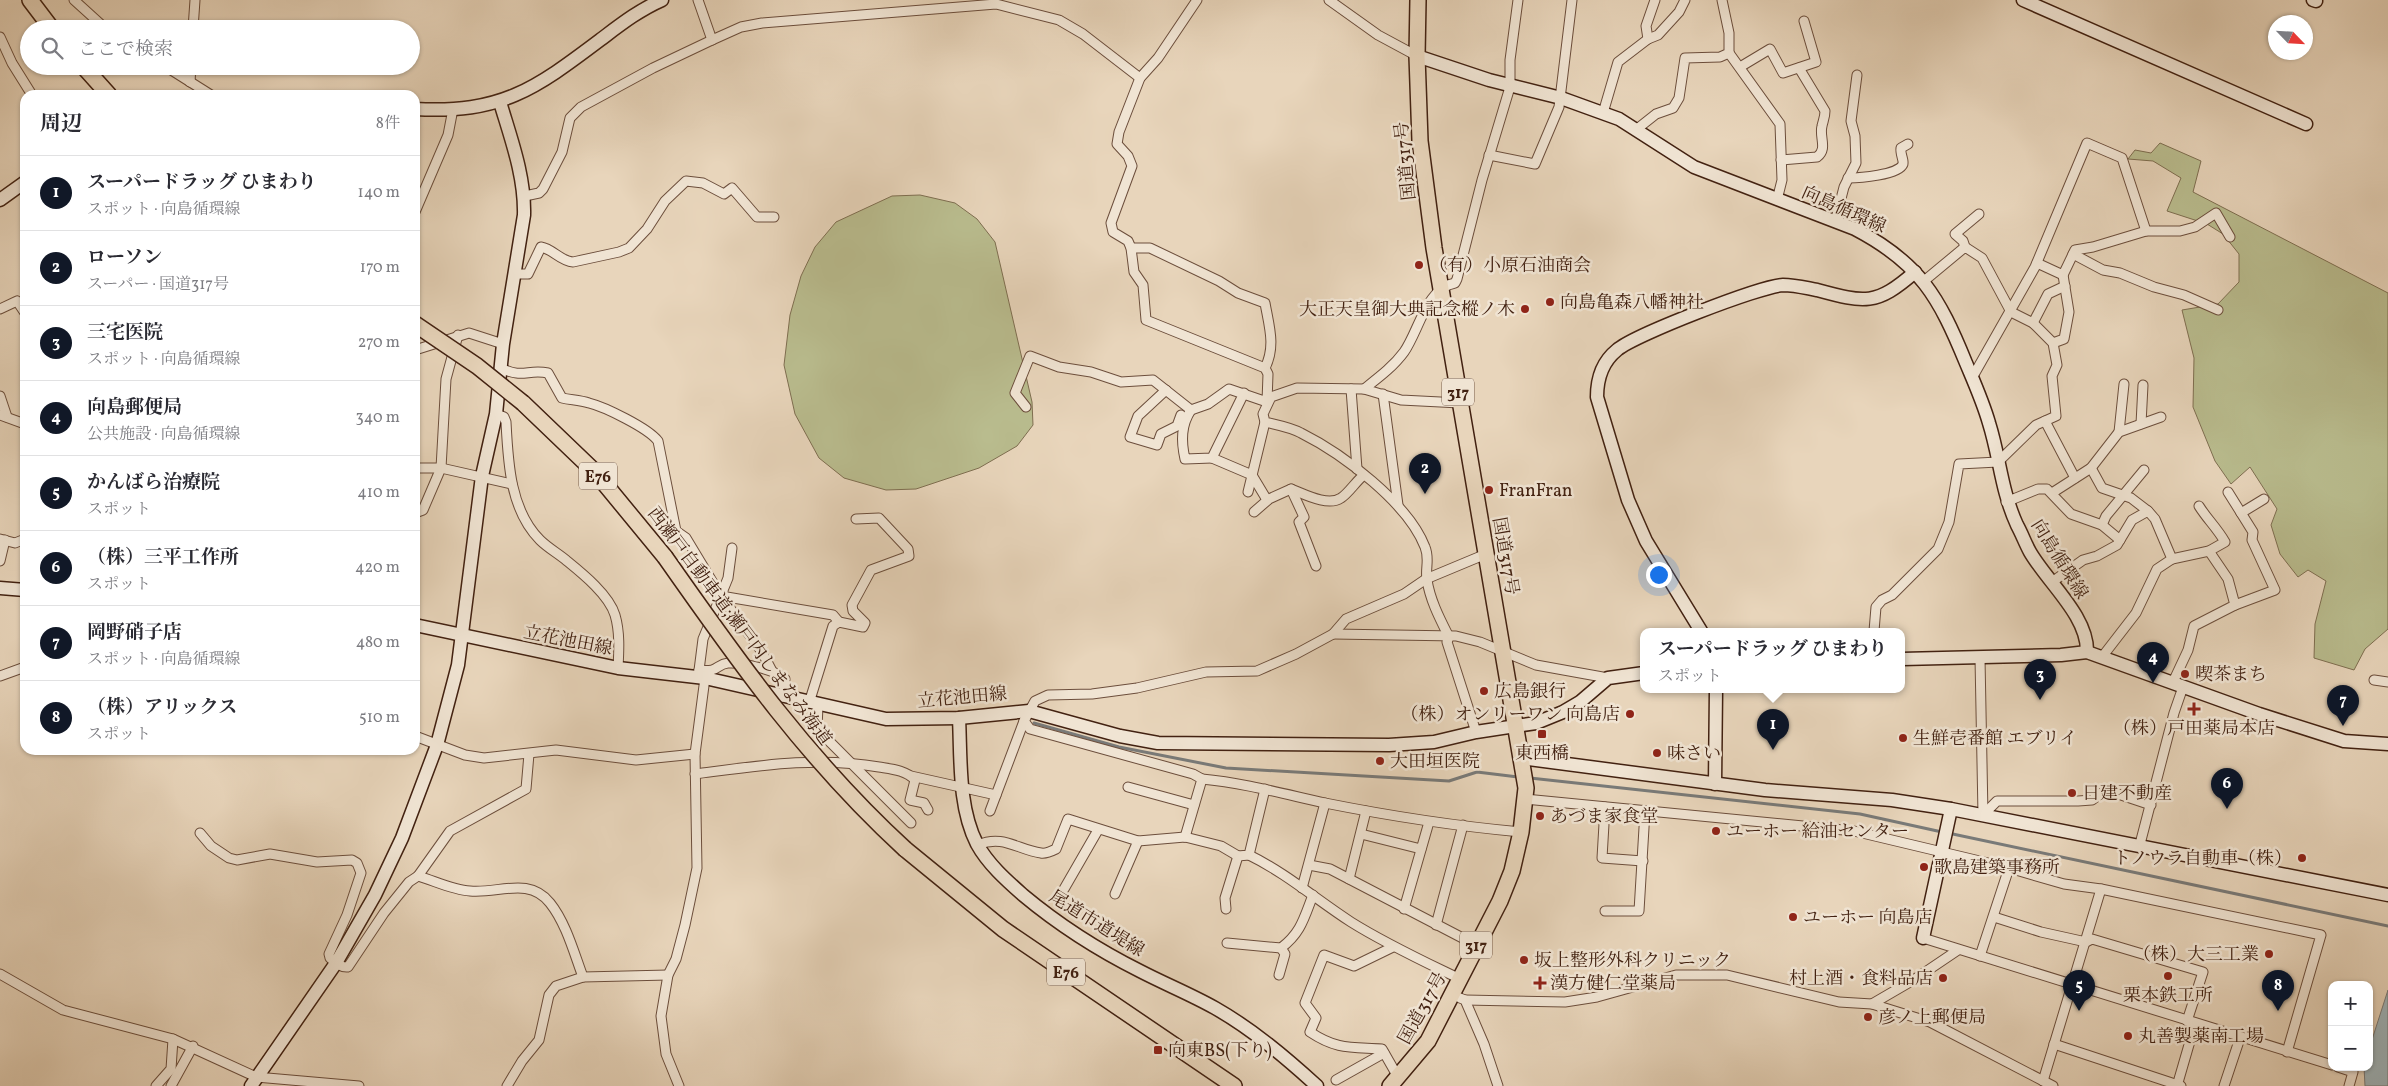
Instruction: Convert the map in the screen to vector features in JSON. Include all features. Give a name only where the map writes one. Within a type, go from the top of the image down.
[{"type":"highway","points":[[30,0],[45,20]]},
{"type":"highway","name":"国道317号","points":[[1394,1081],[1428,1041],[1459,997],[1460,979],[1500,901],[1512,871],[1521,832],[1526,794],[1516,725],[1441,287],[1420,142],[1417,56],[1418,0]]},
{"type":"highway","points":[[90,75],[104,90]]},
{"type":"highway","name":"西瀬戸自動車道;瀬戸内しまなみ海道","points":[[420,327],[477,366],[523,403],[559,435],[595,472],[665,557],[746,673],[787,724],[854,801],[905,849],[1003,929],[1234,1086]]},
{"type":"street","points":[[74,0],[96,20]]},
{"type":"street","points":[[194,20],[195,0]]},
{"type":"street","points":[[420,109],[480,107],[500,102],[537,85],[638,12],[662,0]]},
{"type":"street","points":[[698,0],[712,40]]},
{"type":"street","points":[[1197,0],[1158,58],[1140,78],[1118,132],[1117,144],[1128,156],[1132,166],[1111,223],[1113,232],[1128,241],[1131,248],[1134,272],[1143,284],[1146,320],[1265,368],[1268,374],[1267,402],[1263,414],[1265,422],[1248,492]]},
{"type":"street","points":[[1328,0],[1378,35],[1417,56]]},
{"type":"street","points":[[1364,389],[1392,366],[1404,352],[1432,299],[1441,287],[1454,283],[1457,279],[1489,155],[1510,86],[1510,60],[1518,0]]},
{"type":"street","points":[[1489,155],[1534,164],[1560,107],[1572,0]]},
{"type":"street","points":[[1648,39],[1646,26],[1655,0]]},
{"type":"street","points":[[1603,113],[1618,62],[1648,39],[1658,35],[1679,12],[1684,0]]},
{"type":"street","points":[[1722,0],[1729,33],[1729,52],[1780,124],[1782,180],[1777,200]]},
{"type":"street","points":[[2023,0],[2306,124]]},
{"type":"street","points":[[525,196],[539,193],[543,189],[562,152],[570,118],[581,107],[653,68],[741,27],[762,23],[968,2],[1016,4],[1059,20],[1083,34],[1140,78]]},
{"type":"street","points":[[1740,67],[1770,49],[1783,72],[1816,62],[1804,22]]},
{"type":"street","points":[[0,37],[12,63],[29,90]]},
{"type":"street","points":[[1637,129],[1656,114],[1673,108],[1679,98],[1685,58],[1720,57],[1729,52]]},
{"type":"street","name":"向島循環線","points":[[1417,56],[1510,86],[1561,98],[1603,113],[1637,129],[1694,166],[1874,239],[1919,276],[1941,306],[1972,378],[1989,423],[2006,502],[2031,552],[2083,627],[2088,641],[2087,652]]},
{"type":"street","points":[[1781,160],[1817,156],[1821,154],[1823,146],[1821,128],[1824,111],[1799,68]]},
{"type":"street","points":[[179,75],[202,90]]},
{"type":"street","points":[[190,75],[190,82]]},
{"type":"street","points":[[1835,222],[1848,178],[1856,163],[1855,136],[1851,120],[1857,75]]},
{"type":"street","points":[[253,1082],[336,963],[374,895],[402,838],[437,745],[458,665],[482,476],[496,414],[503,344],[524,215],[525,196],[500,102]]},
{"type":"street","points":[[420,200],[448,135],[453,109]]},
{"type":"street","points":[[1972,378],[2012,312],[2037,263],[2087,143],[2122,158],[2146,231]]},
{"type":"street","points":[[1848,178],[1886,173],[1901,167],[1903,163],[1901,148],[1908,144]]},
{"type":"street","points":[[515,274],[528,274],[541,247],[546,248],[567,262],[619,252],[629,248],[647,229],[665,201],[686,181],[703,183],[724,194],[732,188],[757,217],[774,217]]},
{"type":"street","points":[[0,200],[20,186]]},
{"type":"street","points":[[2053,343],[2064,339],[2070,312],[2063,275],[2075,250],[2093,247],[2146,231],[2180,231],[2195,227],[2216,213],[2230,237]]},
{"type":"street","points":[[1874,628],[1876,607],[1921,567],[1938,549],[1946,534],[1959,464],[1998,462],[2036,425],[2056,416],[2052,376],[2057,364],[2053,343],[2033,323],[2012,312],[1982,258],[1965,247],[1963,241],[1955,234],[1979,214]]},
{"type":"street","points":[[1699,628],[1646,541],[1628,500],[1597,398],[1597,384],[1607,360],[1627,343],[1770,287],[1784,285],[1802,286],[1850,299],[1870,300],[1896,289],[1965,247]]},
{"type":"street","points":[[1131,248],[1150,248],[1219,281],[1238,293],[1265,303],[1272,343],[1272,355],[1265,368]]},
{"type":"street","points":[[2073,254],[2102,270],[2120,273],[2154,287],[2184,295],[2218,310]]},
{"type":"street","points":[[2037,263],[2063,275]]},
{"type":"street","points":[[2033,323],[2048,294],[2065,286]]},
{"type":"street","points":[[0,306],[17,301],[20,306]]},
{"type":"street","points":[[420,348],[469,333],[503,344]]},
{"type":"street","points":[[420,511],[423,510],[441,468],[446,379],[458,335]]},
{"type":"street","points":[[1026,407],[1015,393],[1030,356],[1059,367],[1091,372],[1121,382],[1153,380],[1188,408]]},
{"type":"street","points":[[501,368],[519,375],[531,372],[548,373],[562,398],[590,403],[638,426],[654,436],[658,441],[676,531],[686,538],[721,596],[757,646],[772,671]]},
{"type":"street","points":[[2119,432],[2119,414],[2124,402],[2124,384]]},
{"type":"street","points":[[2141,424],[2143,385]]},
{"type":"street","points":[[1267,402],[1271,397],[1298,388],[1364,389],[1400,400],[1460,403]]},
{"type":"street","points":[[1166,390],[1138,416],[1130,438],[1157,446],[1161,434],[1177,426],[1188,408],[1208,404],[1229,389],[1267,402]]},
{"type":"street","points":[[1254,512],[1267,500],[1291,489],[1333,502],[1342,498],[1361,472],[1351,389]]},
{"type":"street","points":[[1212,458],[1244,394]]},
{"type":"street","points":[[1383,394],[1398,505]]},
{"type":"street","points":[[0,396],[3,416],[20,422]]},
{"type":"street","points":[[1188,408],[1184,421],[1182,446],[1186,459],[1212,458],[1252,475],[1267,500]]},
{"type":"street","points":[[496,414],[504,417],[506,422],[509,468],[512,484],[521,510],[540,540],[569,562],[604,596],[615,613],[619,635],[618,668]]},
{"type":"street","points":[[2052,493],[2091,468],[2119,432],[2161,417]]},
{"type":"street","points":[[2046,421],[2074,478]]},
{"type":"street","points":[[1265,422],[1302,433],[1361,472],[1398,505],[1425,545],[1429,559],[1426,579],[1438,616],[1448,637],[1447,642],[1476,732]]},
{"type":"street","points":[[420,468],[441,468],[512,484]]},
{"type":"street","points":[[2091,468],[2102,488],[2124,495],[2148,511],[2155,519],[2172,559]]},
{"type":"street","points":[[2102,525],[2106,516],[2144,470]]},
{"type":"street","points":[[1291,489],[1304,517],[1299,522],[1316,566]]},
{"type":"street","points":[[2006,502],[2038,489],[2047,489],[2071,514],[2102,525],[2120,540]]},
{"type":"street","points":[[2140,844],[2174,714],[2178,684],[2194,626],[2235,605],[2274,590],[2252,540],[2253,532],[2228,492]]},
{"type":"street","points":[[2241,513],[2264,498]]},
{"type":"street","points":[[2102,657],[2136,612],[2157,569],[2172,559],[2209,551],[2224,542],[2215,526],[2210,523],[2199,506]]},
{"type":"street","points":[[2052,582],[2084,560],[2097,556],[2117,545],[2132,520],[2148,511]]},
{"type":"street","points":[[721,596],[833,615],[839,622],[863,627],[865,623],[853,611],[852,605],[867,575],[871,570],[909,556],[910,552],[879,518],[856,520]]},
{"type":"street","points":[[0,560],[3,539],[15,543],[20,541]]},
{"type":"street","points":[[679,1086],[666,1054],[661,1016],[668,975],[676,959],[697,868],[695,754],[702,639],[728,578],[732,548]]},
{"type":"street","points":[[2209,551],[2228,579],[2235,605]]},
{"type":"street","points":[[990,811],[1026,716],[1035,700],[1048,695],[1092,694],[1137,688],[1206,672],[1257,671],[1296,654],[1333,634],[1346,619],[1404,594],[1426,579],[1486,554]]},
{"type":"street","points":[[0,588],[20,590]]},
{"type":"street","points":[[839,622],[833,626],[826,645],[814,704],[817,729],[911,823]]},
{"type":"street","name":"立花池田線","points":[[420,626],[618,668],[700,675],[784,697],[886,719],[1026,716],[1158,743],[1389,745],[1434,742],[1516,725]]},
{"type":"street","points":[[1333,634],[1456,636],[1480,642],[1536,665],[1608,678],[1640,674]]},
{"type":"street","points":[[1905,659],[1980,658],[2087,652],[2259,714],[2344,740],[2388,744]]},
{"type":"street","points":[[1980,658],[1983,815]]},
{"type":"street","points":[[700,675],[730,663],[772,671],[785,679],[784,697]]},
{"type":"street","points":[[0,676],[20,669]]},
{"type":"street","points":[[1516,725],[1536,723],[1563,712],[1580,702],[1608,678]]},
{"type":"street","points":[[2374,680],[2388,682]]},
{"type":"street","points":[[1715,784],[1716,693]]},
{"type":"street","points":[[1026,716],[1030,730],[1193,774],[1202,779],[1233,782],[1325,803],[1429,822],[1521,832]]},
{"type":"street","name":"尾道市道堤線","points":[[959,718],[963,788],[968,820],[978,845],[990,864],[1010,884],[1054,919],[1109,955],[1230,1018],[1284,1056],[1316,1086]]},
{"type":"street","points":[[420,738],[465,756],[484,758],[556,750],[636,760],[695,754]]},
{"type":"street","points":[[200,833],[211,846],[229,858],[237,860],[270,854],[317,862],[352,860],[357,862],[361,873],[347,915],[329,954],[330,958],[344,968],[348,967],[384,912],[409,882],[418,876],[450,830],[526,789],[529,754]]},
{"type":"street","points":[[695,774],[794,761],[849,762],[900,771],[911,776],[996,795]]},
{"type":"street","points":[[1522,762],[1765,790],[1892,800],[1951,813],[1983,815],[2140,844],[2388,895]]},
{"type":"street","points":[[911,776],[915,780],[910,800],[924,803],[928,810]]},
{"type":"street","points":[[1184,836],[1202,779]]},
{"type":"street","points":[[1128,787],[1194,805]]},
{"type":"street","points":[[1249,854],[1265,789]]},
{"type":"street","points":[[1983,815],[1998,801],[2092,800],[2106,790],[2151,805]]},
{"type":"street","points":[[1526,794],[1605,807],[1854,831],[2009,868],[2064,884],[2101,889],[2321,935],[2287,1052]]},
{"type":"street","points":[[1302,888],[1325,803]]},
{"type":"street","points":[[1605,807],[1602,858],[1642,861]]},
{"type":"street","points":[[1349,879],[1366,811]]},
{"type":"street","points":[[1605,911],[1639,911],[1645,811]]},
{"type":"street","points":[[1951,813],[1923,938],[2328,1065]]},
{"type":"street","points":[[978,845],[995,840],[1009,842],[1043,854],[1056,849],[1068,819],[1138,841],[1184,836],[1221,846],[1238,856],[1249,854],[1267,864],[1350,922],[1393,947],[1460,979]]},
{"type":"street","points":[[1404,909],[1429,822]]},
{"type":"street","points":[[1436,925],[1463,825]]},
{"type":"street","points":[[1064,889],[1098,830]]},
{"type":"street","points":[[1361,834],[1421,849]]},
{"type":"street","points":[[1115,894],[1138,841]]},
{"type":"street","points":[[1226,908],[1225,898],[1238,856]]},
{"type":"street","points":[[1309,865],[1330,869],[1476,945]]},
{"type":"street","points":[[1980,956],[2009,868]]},
{"type":"street","points":[[418,876],[462,890],[473,891],[514,887],[536,891],[550,902],[560,919],[583,977]]},
{"type":"street","points":[[2043,1081],[2101,889]]},
{"type":"street","points":[[1227,942],[1282,948],[1300,930],[1313,895]]},
{"type":"street","points":[[1994,917],[2041,932],[2086,942],[2092,939],[2203,972],[2178,1086],[2054,1044]]},
{"type":"street","points":[[1393,947],[1354,966],[1324,954],[1305,1003],[1316,1018],[1310,1032],[1327,1043],[1340,1047],[1382,1049],[1394,1081]]},
{"type":"street","points":[[1279,975],[1285,954],[1282,948]]},
{"type":"street","points":[[1872,1004],[1915,980],[1958,950]]},
{"type":"street","points":[[0,974],[63,1010],[193,1046],[253,1082],[359,1086]]},
{"type":"street","points":[[508,1086],[522,1060],[539,1040],[549,995],[556,986],[583,977],[668,975]]},
{"type":"street","points":[[1459,997],[1565,1002],[1597,997],[1676,975],[1718,975],[1771,984],[1839,1002],[1872,1004],[1930,1022],[2053,1086]]},
{"type":"street","points":[[1459,997],[1484,1044],[1498,1086]]},
{"type":"street","points":[[2224,1086],[2240,1038]]},
{"type":"street","points":[[156,1086],[171,1069],[173,1039]]},
{"type":"street","points":[[171,1086],[193,1046]]},
{"type":"street","points":[[1336,1080],[1384,1053]]},
{"type":"street","points":[[2349,1086],[2353,1072],[2350,1071]]},
{"type":"green space","points":[[2160,143],[2201,161],[2193,192],[2388,293],[2388,629],[2365,649],[2354,670],[2314,658],[2315,624],[2326,581],[2308,570],[2298,577],[2280,554],[2271,525],[2277,509],[2250,467],[2231,484],[2215,461],[2193,407],[2194,358],[2182,310],[2218,304],[2239,282],[2239,254],[2223,234],[2207,224],[2167,211],[2181,178],[2153,161],[2128,159],[2135,150],[2151,153]]},
{"type":"green space","points":[[920,195],[955,203],[977,219],[995,242],[1032,402],[1033,425],[1017,446],[979,468],[916,489],[886,490],[844,478],[819,458],[795,414],[784,365],[790,315],[801,276],[815,247],[836,222],[892,196]]},
{"type":"water","points":[[2388,990],[2388,1086],[2365,1086],[2364,1071],[2373,1071],[2373,1037]]},
{"type":"waterway","points":[[1034,723],[1119,747],[1226,768],[1449,781],[1477,772],[1518,777]]},
{"type":"waterway","points":[[1530,778],[1860,814],[1942,832]]},
{"type":"waterway","points":[[1948,833],[2388,926]]},
{"type":"place","name":"（有）小原石油商会","points":[[1419,265]]},
{"type":"place","name":"向島亀森八幡神社","points":[[1550,302]]},
{"type":"place","name":"大正天皇御大典記念樅ノ木","points":[[1525,309]]},
{"type":"place","name":"FranFran","points":[[1489,490]]},
{"type":"place","name":"ローソン","points":[[1425,494]]},
{"type":"place","name":"喫茶まち","points":[[2185,674]]},
{"type":"place","name":"向島郵便局","points":[[2153,683]]},
{"type":"place","name":"広島銀行","points":[[1484,691]]},
{"type":"place","name":"三宅医院","points":[[2040,700]]},
{"type":"place","name":"（株）戸田薬局本店","points":[[2194,709]]},
{"type":"place","name":"（株）オンリーワン 向島店","points":[[1630,714]]},
{"type":"place","name":"岡野硝子店","points":[[2343,726]]},
{"type":"place","name":"東西橋","points":[[1542,734]]},
{"type":"place","name":"生鮮壱番館 エブリイ","points":[[1903,738]]},
{"type":"place","name":"スーパードラッグ ひまわり","points":[[1773,750]]},
{"type":"place","name":"味さい","points":[[1657,753]]},
{"type":"place","name":"大田垣医院","points":[[1380,761]]},
{"type":"place","name":"日建不動産","points":[[2072,793]]},
{"type":"place","name":"（株）三平工作所","points":[[2227,809]]},
{"type":"place","name":"あづま家食堂","points":[[1540,816]]},
{"type":"place","name":"ユーホー 給油センター","points":[[1716,831]]},
{"type":"place","name":"トノウラ自動車（株）","points":[[2302,858]]},
{"type":"place","name":"歌島建築事務所","points":[[1924,867]]},
{"type":"place","name":"ユーホー 向島店","points":[[1793,917]]},
{"type":"place","name":"（株）大三工業","points":[[2269,954]]},
{"type":"place","name":"坂上整形外科クリニック","points":[[1524,960]]},
{"type":"place","name":"栗本鉄工所","points":[[2168,976]]},
{"type":"place","name":"村上酒・食料品店","points":[[1943,978]]},
{"type":"place","name":"漢方健仁堂薬局","points":[[1540,983]]},
{"type":"place","name":"かんばら治療院","points":[[2079,1011]]},
{"type":"place","name":"（株）アリックス","points":[[2278,1011]]},
{"type":"place","name":"彦ノ上郵便局","points":[[1868,1017]]},
{"type":"place","name":"丸善製薬南工場","points":[[2128,1036]]},
{"type":"place","name":"向東BS(下り)","points":[[1158,1050]]}]
